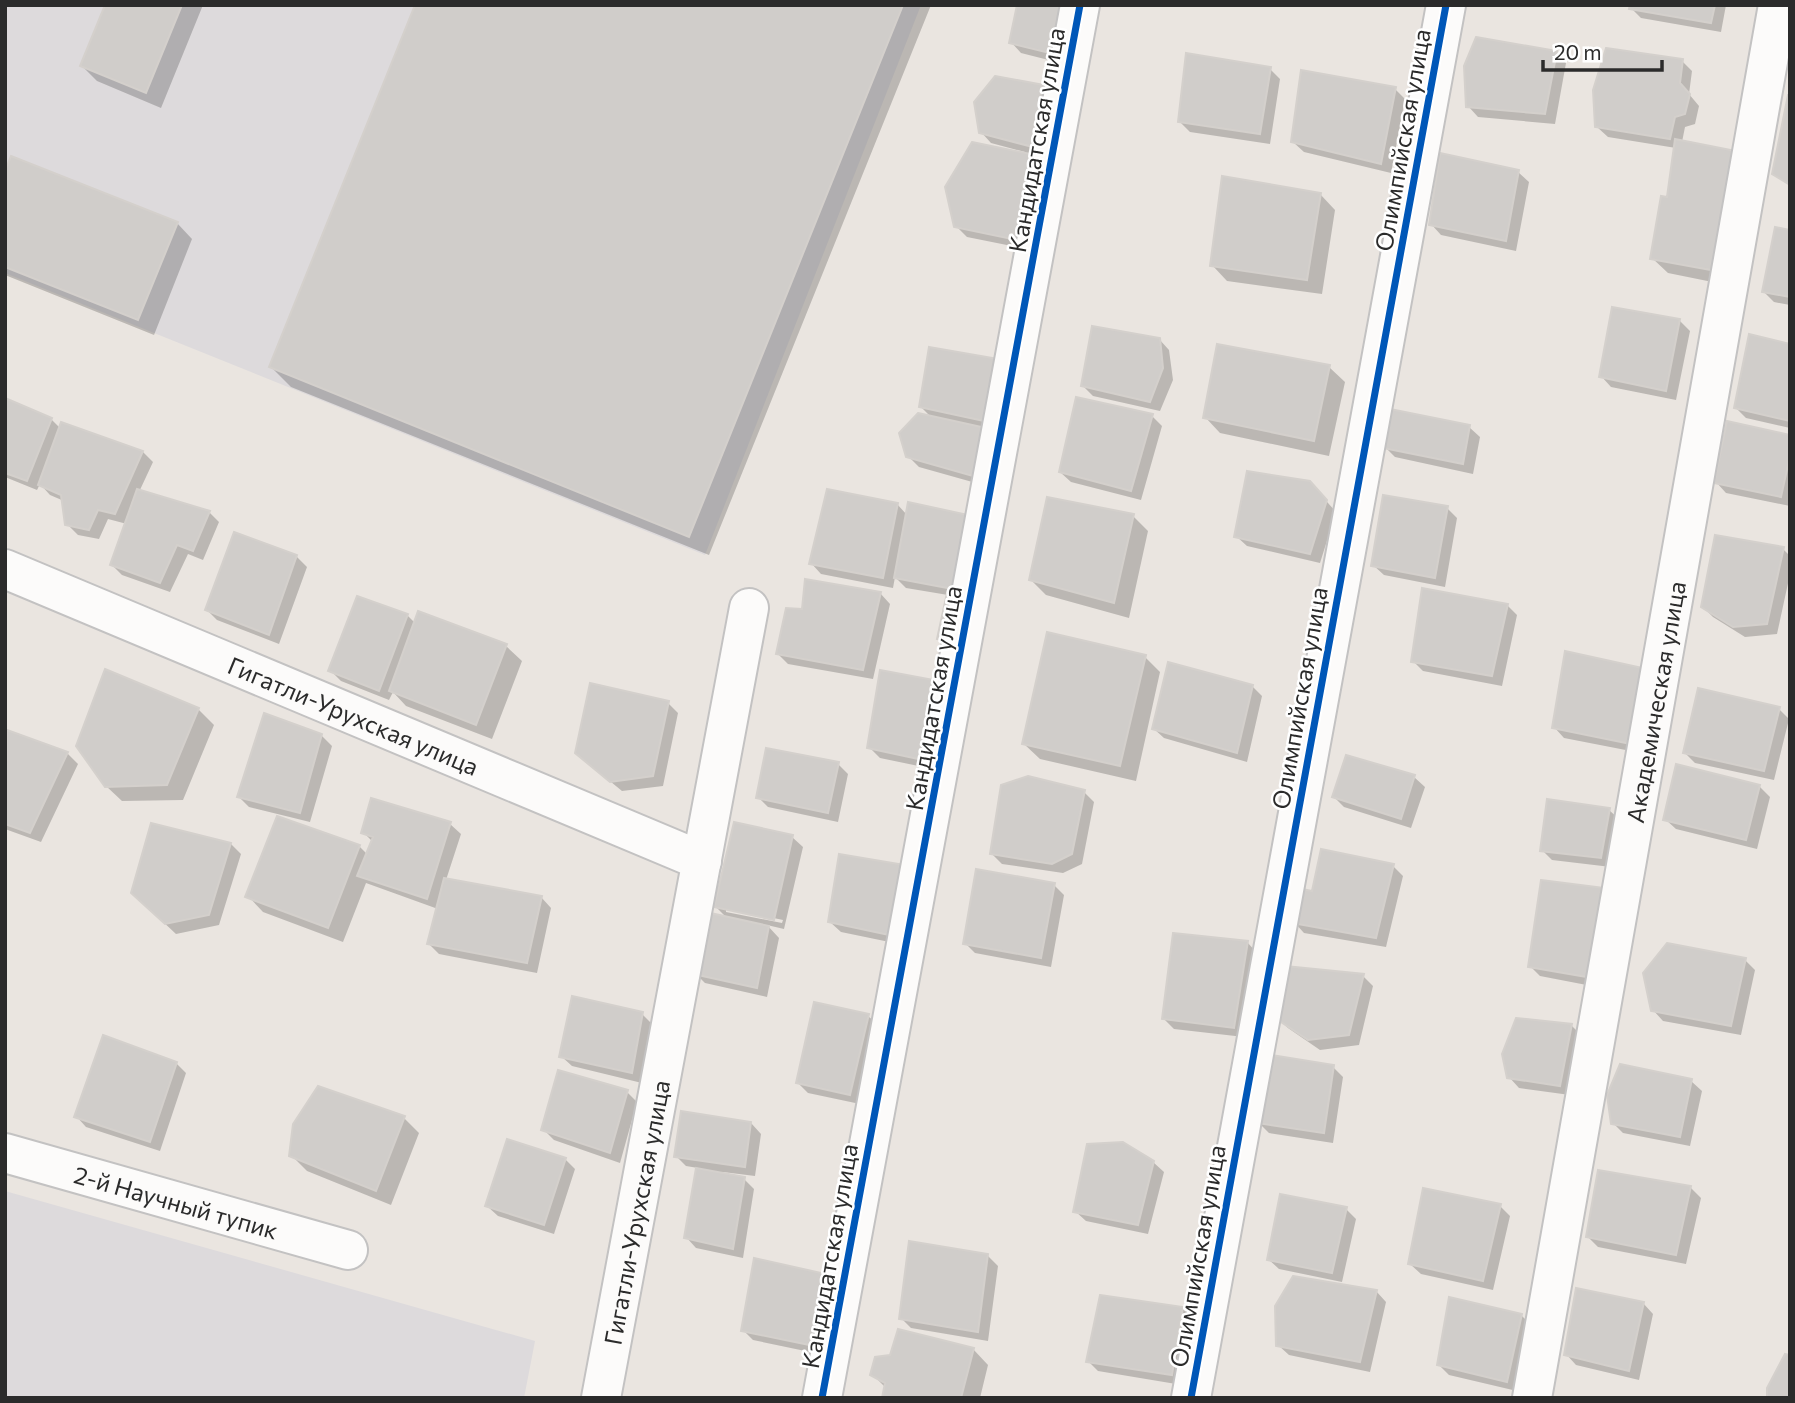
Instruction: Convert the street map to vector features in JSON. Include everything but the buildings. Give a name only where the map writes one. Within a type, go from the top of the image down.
[{"type":"street","name":"Кандидатская улица","points":[[822,1398],[1080,5]]},
{"type":"street","name":"Олимпийская улица","points":[[1191,1398],[1446,5]]},
{"type":"street","name":"Академическая улица","points":[[1532,1398],[1778,5]]},
{"type":"street","name":"Гигатли-Урухская улица","points":[[5,569],[702,861]]},
{"type":"street","name":"Гигатли-Урухская улица","points":[[601,1398],[749,608]]},
{"type":"street","name":"2-й Научный тупик","points":[[5,1153],[348,1250]]},
{"type":"shaded area","points":[[5,5],[921,5],[705,555],[5,273]]},
{"type":"shaded area","points":[[5,1191],[535,1341],[524,1398],[5,1398]]},
{"type":"cycle path","points":[[822,1398],[1080,5]]},
{"type":"cycle path","points":[[1191,1398],[1446,5]]}]
